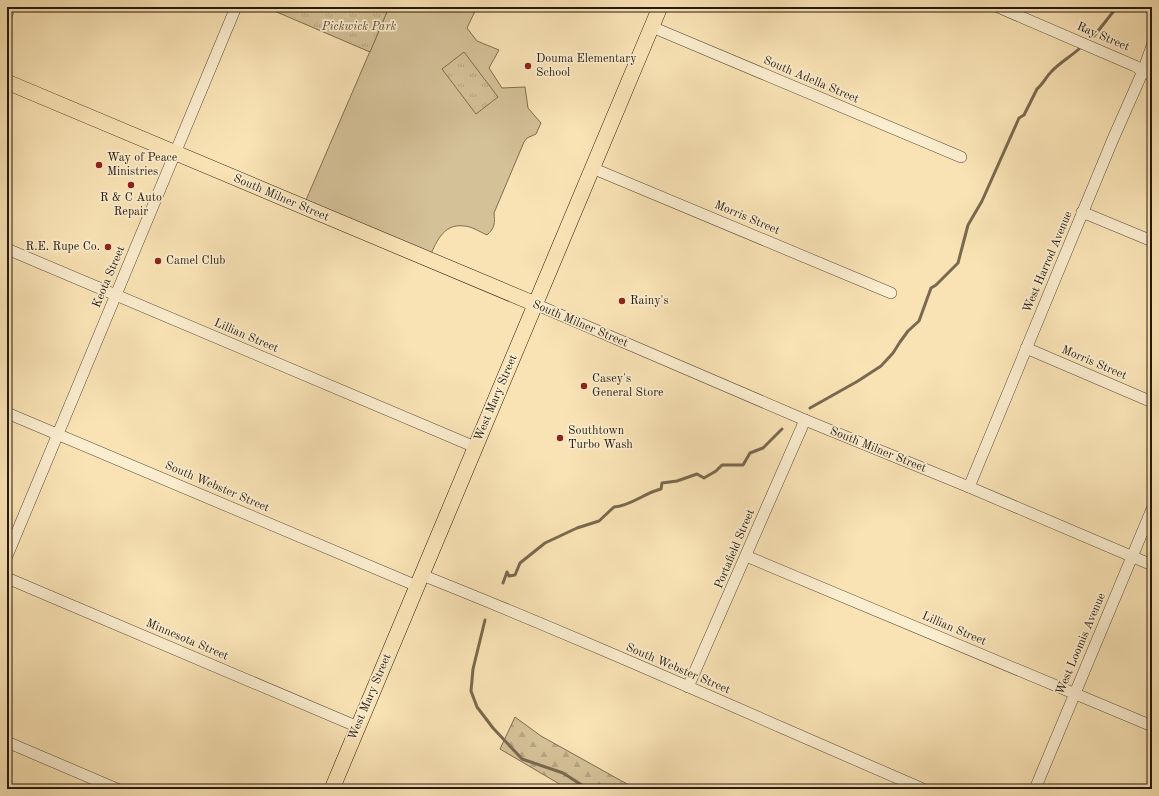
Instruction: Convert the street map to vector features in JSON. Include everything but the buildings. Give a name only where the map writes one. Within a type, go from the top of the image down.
[{"type":"main road","name":"West Mary Street","points":[[332,789],[660,7]]},
{"type":"main road","name":"South Milner Street","points":[[7,82],[175,154],[535,304]]},
{"type":"street","points":[[7,14],[10,7]]},
{"type":"street","name":"Keota Street","points":[[7,556],[236,7]]},
{"type":"street","name":"Ray Street","points":[[998,7],[1135,66],[1147,73]]},
{"type":"street","name":"South Adella Street","points":[[652,26],[961,157]]},
{"type":"street","name":"West Harrod Avenue","points":[[969,488],[1112,139],[1147,73],[1152,46]]},
{"type":"street","name":"Morris Street","points":[[592,168],[891,293]]},
{"type":"street","points":[[1082,212],[1152,241]]},
{"type":"street","name":"Lillian Street","points":[[7,249],[475,447]]},
{"type":"street","name":"South Milner Street","points":[[535,304],[805,420],[1152,565]]},
{"type":"street","name":"Morris Street","points":[[1026,348],[1152,402]]},
{"type":"street","name":"South Webster Street","points":[[7,413],[419,581],[472,595],[923,789]]},
{"type":"street","name":"Portafield Street","points":[[688,687],[805,420]]},
{"type":"street","name":"West Loomis Avenue","points":[[1035,789],[1152,509]]},
{"type":"street","name":"Lillian Street","points":[[746,556],[1152,726]]},
{"type":"street","name":"Minnesota Street","points":[[7,578],[358,727]]},
{"type":"street","points":[[7,742],[117,789]]},
{"type":"green space","name":"Pickwick Park","points":[[265,7],[389,7],[370,52]]},
{"type":"green space","points":[[389,7],[477,7],[467,28],[477,41],[499,50],[489,68],[502,88],[525,87],[528,108],[541,123],[536,134],[527,138],[524,142],[494,213],[494,225],[492,230],[487,235],[467,226],[456,226],[450,228],[445,231],[437,241],[428,260],[303,207]]},
{"type":"green space","points":[[464,52],[498,97],[476,114],[442,69]]},
{"type":"green space","points":[[515,717],[541,736],[636,789],[568,789],[500,749]]},
{"type":"waterway","points":[[1094,36],[1117,7]]},
{"type":"waterway","points":[[810,408],[858,381],[881,366],[893,353],[908,331],[919,321],[931,288],[958,263],[968,225],[982,201],[1019,118],[1024,115],[1037,89],[1049,74],[1079,49]]},
{"type":"waterway","points":[[503,583],[507,572],[509,576],[515,575],[520,563],[545,543],[577,528],[599,521],[614,507],[632,502],[649,493],[661,489],[662,483],[677,481],[697,474],[704,478],[716,471],[722,465],[743,465],[750,453],[763,448],[782,429]]},
{"type":"waterway","points":[[485,620],[473,669],[471,691],[477,707],[493,728],[522,759],[563,773],[588,789]]},
{"type":"place","name":"Douma Elementary School","points":[[528,66]]},
{"type":"place","name":"Way of Peace Ministries","points":[[99,165]]},
{"type":"place","name":"R & C Auto Repair","points":[[131,185]]},
{"type":"place","name":"R.E. Rupe Co.","points":[[108,247]]},
{"type":"place","name":"Camel Club","points":[[158,261]]},
{"type":"place","name":"Rainy's","points":[[622,301]]},
{"type":"place","name":"Casey's General Store","points":[[584,386]]},
{"type":"place","name":"Southtown Turbo Wash","points":[[560,438]]}]
